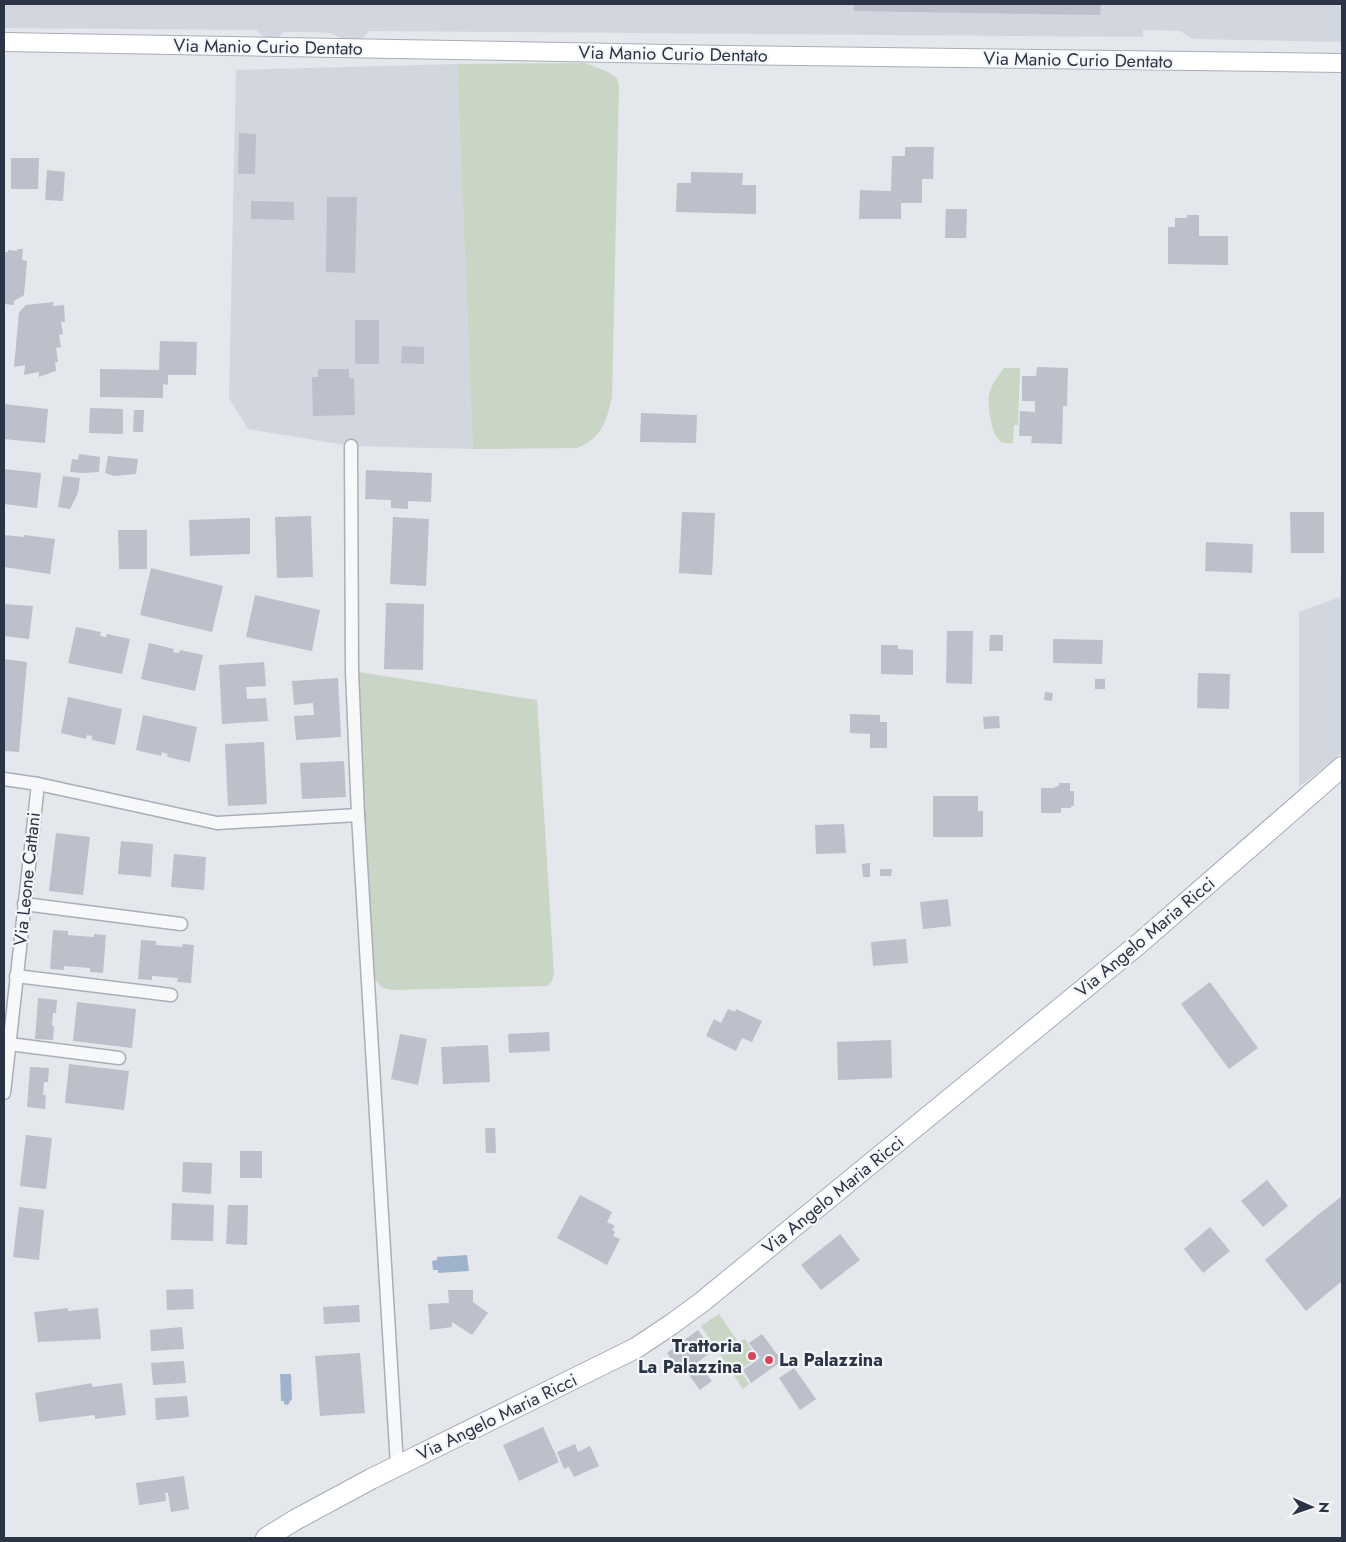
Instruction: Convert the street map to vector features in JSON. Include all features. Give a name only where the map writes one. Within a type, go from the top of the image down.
[{"type":"main road","name":"Via Manio Curio Dentato","points":[[4,42],[717,55],[1342,63]]},
{"type":"main road","name":"Via Angelo Maria Ricci","points":[[266,1538],[397,1466],[636,1348],[672,1324],[702,1302],[1141,942],[1342,767]]},
{"type":"street","points":[[351,446],[352,672],[358,815],[397,1466]]},
{"type":"street","points":[[4,778],[217,823],[358,815]]},
{"type":"street","name":"Via Leone Cattani","points":[[4,1093],[38,784]]},
{"type":"street","points":[[24,904],[180,924]]},
{"type":"street","points":[[16,976],[171,995]]},
{"type":"street","points":[[9,1044],[119,1058]]},
{"type":"shaded area","points":[[4,4],[1342,4],[1342,42],[1193,39],[1180,31],[1143,30],[1143,37],[369,31],[360,41],[346,41],[331,33],[308,32],[283,32],[277,39],[266,38],[256,30],[4,28]]},
{"type":"shaded area","points":[[457,64],[473,449],[351,446],[248,429],[229,398],[236,70]]},
{"type":"shaded area","points":[[1342,552],[1342,753],[1299,787],[1299,612],[1340,597]]},
{"type":"green space","points":[[585,63],[606,71],[617,78],[619,86],[612,397],[608,414],[598,434],[586,444],[577,448],[473,449],[457,64]]},
{"type":"green space","points":[[1004,368],[1020,368],[1018,425],[1014,425],[1013,443],[1005,443],[998,439],[993,428],[990,413],[990,391]]},
{"type":"green space","points":[[352,671],[537,700],[554,974],[552,981],[547,986],[392,990],[381,987],[375,979]]},
{"type":"green space","points":[[719,1314],[738,1342],[745,1339],[757,1358],[740,1370],[749,1384],[743,1389],[701,1326]]},
{"type":"water","points":[[467,1255],[469,1271],[438,1273],[438,1270],[433,1270],[432,1261],[437,1260],[437,1257]]},
{"type":"water","points":[[280,1374],[291,1374],[292,1400],[288,1405],[281,1401]]},
{"type":"building","points":[[854,4],[1101,4],[1100,15],[854,11]]},
{"type":"building","points":[[239,133],[256,134],[255,174],[238,174]]},
{"type":"building","points":[[905,147],[934,147],[933,179],[922,179],[922,203],[901,203],[901,219],[859,219],[860,190],[891,191],[892,156],[905,156]]},
{"type":"building","points":[[11,158],[39,158],[38,189],[11,189]]},
{"type":"building","points":[[47,170],[65,172],[63,201],[45,200]]},
{"type":"building","points":[[691,172],[743,173],[742,185],[756,185],[756,214],[676,212],[677,183],[691,183]]},
{"type":"building","points":[[327,197],[357,197],[355,273],[326,272]]},
{"type":"building","points":[[251,201],[294,202],[294,220],[251,219]]},
{"type":"building","points":[[946,209],[967,209],[966,238],[945,238]]},
{"type":"building","points":[[1187,215],[1199,215],[1199,236],[1228,236],[1228,265],[1168,264],[1168,227],[1175,227],[1175,218],[1187,218]]},
{"type":"building","points":[[17,249],[23,249],[22,260],[27,261],[24,295],[14,301],[14,305],[4,304],[4,252],[8,252],[8,250],[17,251]]},
{"type":"building","points":[[54,302],[53,306],[64,305],[65,322],[61,322],[63,334],[59,335],[61,347],[56,348],[58,362],[55,362],[56,371],[39,377],[39,372],[24,375],[25,365],[14,367],[19,312],[26,305]]},
{"type":"building","points":[[355,320],[379,320],[379,364],[355,364]]},
{"type":"building","points":[[160,341],[197,342],[196,375],[168,375],[168,385],[163,384],[163,398],[100,397],[100,369],[159,370]]},
{"type":"building","points":[[402,346],[424,347],[424,364],[401,363]]},
{"type":"building","points":[[1037,367],[1068,368],[1067,406],[1063,406],[1062,444],[1031,443],[1032,436],[1019,436],[1020,411],[1035,412],[1035,401],[1022,401],[1022,376],[1036,376]]},
{"type":"building","points":[[318,369],[349,369],[349,378],[354,378],[355,415],[313,416],[312,377],[318,377]]},
{"type":"building","points":[[4,404],[48,409],[45,443],[4,439]]},
{"type":"building","points":[[90,408],[123,409],[123,434],[89,433]]},
{"type":"building","points":[[134,410],[144,410],[143,432],[133,432]]},
{"type":"building","points":[[641,413],[697,415],[696,443],[640,442]]},
{"type":"building","points":[[79,454],[100,457],[99,472],[70,472],[72,459],[78,460]]},
{"type":"building","points":[[108,456],[138,459],[136,474],[114,476],[105,473]]},
{"type":"building","points":[[4,469],[41,473],[37,508],[4,504]]},
{"type":"building","points":[[366,470],[432,473],[431,502],[408,501],[408,509],[391,508],[391,500],[365,499]]},
{"type":"building","points":[[63,476],[80,478],[78,493],[70,509],[58,507]]},
{"type":"building","points":[[682,512],[715,513],[712,575],[679,573]]},
{"type":"building","points":[[1290,512],[1324,512],[1324,553],[1291,553]]},
{"type":"building","points":[[311,516],[313,577],[277,578],[275,517]]},
{"type":"building","points":[[393,517],[429,519],[426,586],[390,584]]},
{"type":"building","points":[[250,518],[250,554],[190,556],[189,520]]},
{"type":"building","points":[[118,530],[147,530],[147,569],[119,569]]},
{"type":"building","points":[[4,535],[24,537],[24,535],[55,539],[50,574],[4,567]]},
{"type":"building","points":[[1206,542],[1253,544],[1252,573],[1205,571]]},
{"type":"building","points":[[151,568],[223,586],[212,632],[140,615]]},
{"type":"building","points":[[255,595],[320,610],[312,651],[246,637]]},
{"type":"building","points":[[386,603],[424,604],[423,670],[384,669]]},
{"type":"building","points":[[4,604],[33,606],[29,639],[4,636]]},
{"type":"building","points":[[76,627],[101,632],[100,636],[106,637],[107,634],[130,639],[122,674],[68,663]]},
{"type":"building","points":[[947,631],[973,631],[972,684],[946,683]]},
{"type":"building","points":[[990,635],[1003,635],[1003,651],[989,651]]},
{"type":"building","points":[[1053,639],[1103,640],[1102,664],[1053,663]]},
{"type":"building","points":[[149,643],[174,649],[173,652],[179,653],[180,650],[203,655],[195,691],[141,679]]},
{"type":"building","points":[[881,645],[898,645],[898,649],[913,650],[913,675],[881,674]]},
{"type":"building","points":[[4,659],[27,662],[19,752],[4,751]]},
{"type":"building","points":[[264,662],[266,686],[246,687],[247,699],[266,698],[268,721],[222,724],[219,665]]},
{"type":"building","points":[[1198,673],[1230,674],[1229,709],[1197,708]]},
{"type":"building","points":[[338,678],[341,737],[296,740],[294,716],[314,715],[313,703],[294,705],[292,681]]},
{"type":"building","points":[[1095,679],[1105,679],[1105,689],[1095,689]]},
{"type":"building","points":[[1045,692],[1053,693],[1052,701],[1044,700]]},
{"type":"building","points":[[68,697],[122,709],[115,745],[92,740],[92,736],[87,735],[86,739],[61,733]]},
{"type":"building","points":[[850,714],[880,715],[880,722],[887,722],[887,748],[870,748],[870,734],[850,733]]},
{"type":"building","points":[[143,715],[197,727],[190,762],[167,757],[168,754],[162,752],[161,756],[136,750]]},
{"type":"building","points":[[999,716],[1000,728],[984,729],[983,717]]},
{"type":"building","points":[[264,742],[267,804],[228,806],[225,744]]},
{"type":"building","points":[[344,761],[346,797],[302,799],[300,763]]},
{"type":"building","points":[[1059,783],[1070,783],[1070,791],[1074,791],[1074,806],[1071,806],[1071,808],[1061,808],[1061,813],[1041,813],[1041,788],[1054,788],[1059,786]]},
{"type":"building","points":[[933,796],[978,796],[978,811],[983,811],[983,837],[933,837]]},
{"type":"building","points":[[844,824],[846,853],[816,854],[815,825]]},
{"type":"building","points":[[56,833],[90,837],[83,895],[49,891]]},
{"type":"building","points":[[121,841],[153,844],[151,877],[118,874]]},
{"type":"building","points":[[174,854],[206,857],[204,890],[171,887]]},
{"type":"building","points":[[870,863],[870,877],[863,877],[862,864]]},
{"type":"building","points":[[880,869],[892,869],[891,876],[880,876]]},
{"type":"building","points":[[948,899],[951,926],[923,929],[920,902]]},
{"type":"building","points":[[53,930],[68,931],[68,935],[94,937],[94,934],[106,935],[103,973],[90,972],[90,968],[64,966],[64,970],[50,969]]},
{"type":"building","points":[[906,939],[908,963],[873,966],[871,942]]},
{"type":"building","points":[[141,940],[156,941],[156,945],[182,947],[183,944],[194,945],[191,983],[177,982],[178,978],[152,976],[152,980],[138,979]]},
{"type":"building","points":[[1210,982],[1258,1048],[1229,1069],[1181,1004]]},
{"type":"building","points":[[38,998],[57,1000],[56,1013],[53,1013],[53,1040],[35,1039]]},
{"type":"building","points":[[77,1002],[136,1009],[132,1048],[73,1041]]},
{"type":"building","points":[[728,1009],[735,1012],[736,1009],[762,1021],[752,1042],[742,1038],[736,1051],[706,1036],[714,1019],[721,1023]]},
{"type":"building","points":[[549,1032],[550,1051],[509,1053],[508,1034]]},
{"type":"building","points":[[400,1034],[427,1039],[418,1085],[391,1079]]},
{"type":"building","points":[[891,1040],[892,1078],[838,1080],[837,1042]]},
{"type":"building","points":[[488,1045],[490,1082],[443,1084],[441,1047]]},
{"type":"building","points":[[69,1064],[129,1071],[124,1110],[65,1103]]},
{"type":"building","points":[[30,1067],[49,1068],[48,1082],[44,1082],[43,1095],[46,1095],[45,1109],[27,1107]]},
{"type":"building","points":[[485,1128],[495,1128],[496,1153],[486,1153]]},
{"type":"building","points":[[26,1135],[52,1138],[46,1189],[20,1186]]},
{"type":"building","points":[[240,1151],[262,1151],[262,1178],[240,1178]]},
{"type":"building","points":[[183,1162],[212,1163],[211,1194],[182,1192]]},
{"type":"building","points":[[1267,1180],[1288,1206],[1263,1227],[1241,1201]]},
{"type":"building","points":[[580,1195],[612,1212],[607,1222],[615,1226],[612,1230],[615,1232],[613,1236],[620,1239],[607,1265],[557,1238]]},
{"type":"building","points":[[1342,1196],[1342,1281],[1306,1311],[1265,1260]]},
{"type":"building","points":[[172,1203],[214,1205],[213,1241],[171,1240]]},
{"type":"building","points":[[228,1205],[248,1205],[247,1245],[226,1244]]},
{"type":"building","points":[[19,1207],[44,1210],[39,1260],[13,1257]]},
{"type":"building","points":[[1210,1227],[1230,1251],[1203,1273],[1184,1249]]},
{"type":"building","points":[[840,1234],[860,1260],[821,1290],[801,1265]]},
{"type":"building","points":[[193,1289],[194,1309],[167,1310],[166,1290]]},
{"type":"building","points":[[448,1290],[473,1290],[473,1302],[488,1313],[472,1335],[452,1322],[452,1327],[430,1330],[428,1304],[449,1303]]},
{"type":"building","points":[[359,1305],[360,1322],[324,1324],[323,1307]]},
{"type":"building","points":[[68,1308],[68,1311],[98,1308],[101,1339],[38,1342],[34,1312]]},
{"type":"building","points":[[182,1327],[184,1349],[151,1351],[150,1330]]},
{"type":"building","points":[[698,1330],[713,1351],[698,1362],[712,1381],[700,1390],[683,1367],[679,1370],[667,1353]]},
{"type":"building","name":"La Palazzina","points":[[762,1334],[782,1361],[751,1383],[743,1370],[760,1358],[749,1343]]},
{"type":"building","points":[[360,1353],[365,1413],[320,1416],[315,1356]]},
{"type":"building","points":[[184,1361],[186,1383],[153,1385],[151,1363]]},
{"type":"building","points":[[794,1368],[816,1399],[800,1410],[779,1378]]},
{"type":"building","points":[[92,1383],[92,1387],[122,1383],[126,1415],[95,1419],[95,1415],[39,1422],[35,1393]]},
{"type":"building","points":[[187,1396],[189,1417],[156,1420],[155,1398]]},
{"type":"building","points":[[543,1427],[559,1462],[519,1481],[503,1445]]},
{"type":"building","points":[[575,1444],[578,1452],[590,1446],[599,1466],[574,1477],[569,1467],[564,1469],[557,1452]]},
{"type":"building","points":[[184,1476],[189,1509],[171,1512],[168,1493],[165,1493],[166,1501],[139,1505],[136,1483]]},
{"type":"place","name":"Trattoria La Palazzina","points":[[752,1356]]},
{"type":"place","name":"La Palazzina","points":[[769,1360]]}]
